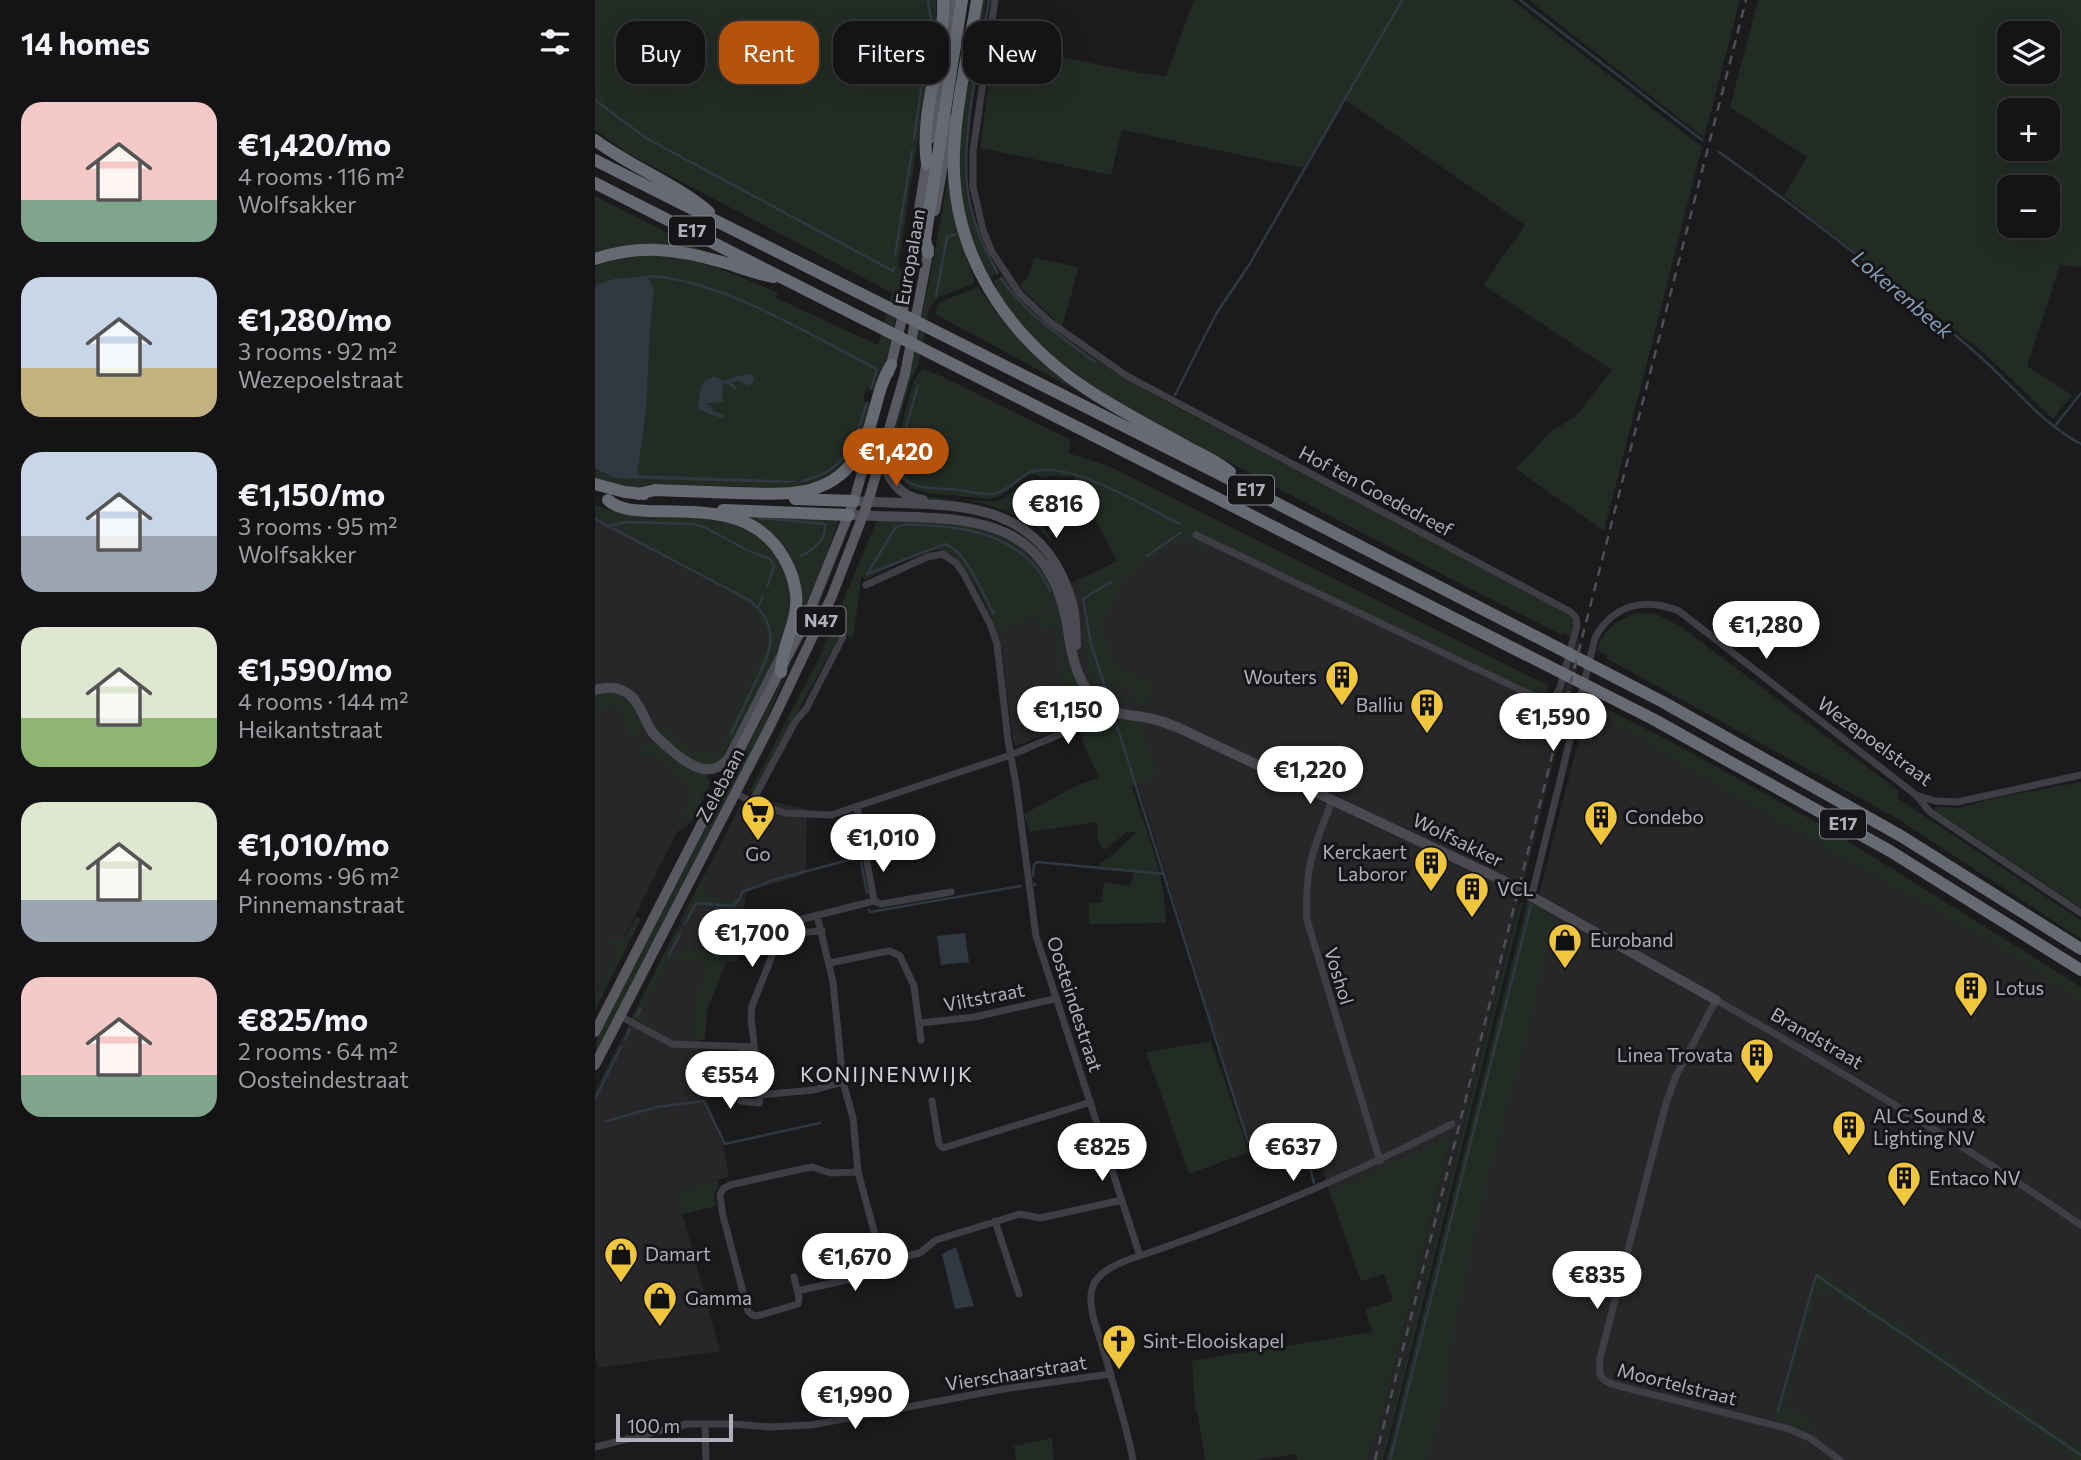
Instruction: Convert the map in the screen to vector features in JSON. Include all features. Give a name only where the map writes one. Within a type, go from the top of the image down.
[{"type":"highway","points":[[927,164],[924,144],[942,30],[943,0]]},
{"type":"highway","points":[[928,253],[925,239],[962,0]]},
{"type":"highway","points":[[974,0],[958,116],[954,173],[962,227],[987,289],[1019,331],[1059,369],[1117,408],[1227,469],[1251,491]]},
{"type":"highway","points":[[595,140],[626,162],[693,199],[722,224]]},
{"type":"highway","name":"E17","points":[[595,160],[1603,670],[1901,836],[2081,949]]},
{"type":"highway","name":"E17","points":[[595,183],[1598,690],[1890,850],[2081,970]]},
{"type":"highway","points":[[595,259],[630,250],[656,249],[725,262],[753,273],[788,279]]},
{"type":"highway","points":[[638,494],[655,490],[788,494],[821,487],[849,467],[861,449],[882,381],[891,365]]},
{"type":"highway","points":[[595,484],[638,494],[854,501]]},
{"type":"highway","points":[[601,498],[654,507],[849,514]]},
{"type":"highway","points":[[601,498],[614,506],[639,510],[723,514],[762,531],[784,557],[795,586],[795,619],[781,657],[781,672]]},
{"type":"main road","name":"Europalaan","points":[[849,514],[901,323],[952,0]]},
{"type":"main road","name":"Europalaan","points":[[863,515],[905,374],[974,0]]},
{"type":"main road","name":"Zelebaan","points":[[595,1032],[781,672],[805,622],[849,514]]},
{"type":"main road","name":"Zelebaan","points":[[595,1065],[821,622],[863,515]]},
{"type":"street","name":"Hof ten Goededreef","points":[[995,0],[973,151],[973,187],[980,220],[992,252],[1019,293],[1050,322],[1127,376],[1571,612],[1576,618],[1577,626],[1560,688],[1556,696],[1542,700],[1196,535]]},
{"type":"street","points":[[883,455],[884,466],[893,482],[909,497],[924,501],[970,503],[1017,524],[1030,535],[1051,559],[1064,583],[1074,613],[1077,670]]},
{"type":"street","points":[[854,501],[947,505],[995,513]]},
{"type":"street","points":[[735,793],[785,813],[831,815],[1011,755],[1091,721],[1102,706],[1088,692],[1077,670],[1057,586],[1042,563],[1011,535],[988,525],[959,519],[849,514]]},
{"type":"street","name":"Oosteindestraat","points":[[866,585],[927,557],[943,554],[955,563],[981,605],[997,644],[1036,936],[1054,999],[1091,1102],[1140,1256]]},
{"type":"street","name":"Wezepoelstraat","points":[[1527,895],[1532,890],[1576,721],[1592,647],[1602,627],[1621,609],[1640,603],[1656,603],[1679,611],[1916,795],[1935,801],[1957,802],[2081,775]]},
{"type":"street","name":"Zelebaan","points":[[753,802],[843,637]]},
{"type":"street","points":[[595,690],[617,688],[630,695],[662,742],[699,769],[716,768],[724,763],[732,752],[781,657]]},
{"type":"street","name":"Wolfsakker","points":[[1102,706],[1163,721],[1179,728],[1527,895]]},
{"type":"street","points":[[1916,795],[1930,812],[2081,913]]},
{"type":"street","name":"Voshol","points":[[1333,800],[1312,851],[1305,888],[1307,920],[1380,1161]]},
{"type":"street","points":[[857,806],[874,901]]},
{"type":"street","points":[[742,1047],[741,1101],[759,1103],[752,1006],[780,934],[787,923],[874,901],[881,904],[951,892]]},
{"type":"street","name":"Brandstraat","points":[[1527,895],[1858,1081],[2003,1172],[2081,1225]]},
{"type":"street","points":[[817,915],[830,963],[843,1082],[853,1118],[858,1172],[881,1257],[885,1259],[920,1253],[936,1240],[1020,1214],[1040,1218],[1122,1200]]},
{"type":"street","points":[[780,934],[822,931]]},
{"type":"street","points":[[830,963],[883,952],[900,956],[913,986],[921,1040]]},
{"type":"street","name":"Viltstraat","points":[[920,1023],[975,1017],[1054,999]]},
{"type":"street","name":"Moortelstraat","points":[[1716,1000],[1676,1076],[1666,1103],[1600,1358],[1601,1377],[1605,1382],[1615,1385],[1789,1429],[1810,1438],[1840,1460]]},
{"type":"street","points":[[620,1017],[672,1044],[754,1047]]},
{"type":"street","points":[[760,1095],[814,1090],[843,1082]]},
{"type":"street","points":[[932,1101],[939,1144],[943,1148],[1091,1102]]},
{"type":"street","points":[[1133,1460],[1091,1298],[1095,1280],[1103,1272],[1140,1256],[1290,1200],[1380,1161],[1453,1124]]},
{"type":"street","points":[[794,1277],[798,1304],[757,1316],[748,1311],[723,1216],[720,1195],[723,1189],[730,1185],[813,1167],[830,1173],[858,1172]]},
{"type":"street","points":[[995,1221],[1019,1294]]},
{"type":"street","points":[[797,1291],[879,1273],[885,1259]]},
{"type":"street","name":"Vierschaarstraat","points":[[595,1447],[667,1428],[705,1424],[770,1427],[811,1425],[1005,1389],[1111,1374]]},
{"type":"street","points":[[705,1424],[706,1460]]},
{"type":"shaded area","points":[[595,0],[936,0],[936,21],[833,21],[833,84],[927,84],[898,267],[902,270],[903,278],[889,354],[875,390],[866,388],[863,401],[872,404],[863,437],[844,463],[822,479],[794,488],[652,484],[635,488],[595,478],[595,267],[641,255],[664,256],[711,266],[778,293],[776,298],[878,345],[892,293],[629,154],[595,130]]},
{"type":"shaded area","points":[[981,0],[986,0],[983,21],[977,21]]},
{"type":"shaded area","points":[[1194,0],[1512,0],[1702,147],[1604,531],[1516,469],[1549,433],[1576,416],[1612,370],[1483,285],[1525,225],[1344,99],[1303,168],[1122,130],[1111,175],[980,148],[989,84],[1061,84],[1061,57],[1166,76]]},
{"type":"shaded area","points":[[1529,0],[1740,0],[1704,138]]},
{"type":"shaded area","points":[[1758,0],[2081,0],[2081,267],[2060,265],[2027,366],[2072,395],[2053,419],[1984,353],[1784,196],[1807,157],[1730,107]]},
{"type":"shaded area","points":[[967,84],[974,84],[968,126],[965,186],[974,220],[997,274],[990,278],[966,222],[962,203],[959,152]]},
{"type":"shaded area","points":[[950,166],[958,232],[975,283],[939,297],[929,309],[918,366],[910,381],[891,451],[890,471],[888,456],[923,311]]},
{"type":"shaded area","points":[[595,196],[703,251],[704,252],[595,255]]},
{"type":"shaded area","points":[[1034,258],[1079,267],[1062,327],[1019,286],[1029,276]]},
{"type":"shaded area","points":[[648,276],[654,291],[646,411],[637,475],[802,481],[785,483],[614,478],[595,468],[595,285],[614,279]]},
{"type":"shaded area","points":[[1003,276],[1039,315],[1059,332],[1123,376],[1169,403],[1570,613],[1575,622],[1572,638],[1376,540],[1171,432],[1109,396],[1052,355],[1023,326],[995,289],[993,281]]},
{"type":"shaded area","points":[[978,287],[997,314],[1083,394],[935,314],[938,303]]},
{"type":"shaded area","points":[[922,369],[1071,440],[1068,453],[1111,467],[1549,686],[1543,698],[1194,531],[1193,534],[1208,542],[1203,552],[1189,541],[1179,538],[1153,561],[1144,563],[1139,573],[1135,571],[1129,582],[1124,580],[1102,623],[1115,664],[1148,680],[1153,686],[1144,707],[1132,705],[1131,687],[1117,687],[1118,695],[1128,695],[1129,704],[1109,696],[1095,685],[1088,670],[1083,598],[1079,581],[1117,561],[1073,477],[1041,478],[1035,474],[1029,475],[1002,495],[991,499],[926,493],[910,488],[897,475],[893,456],[914,380]]},
{"type":"shaded area","points":[[753,374],[754,381],[747,386],[740,381],[731,382],[737,388],[735,390],[723,383],[724,401],[705,404],[723,415],[724,419],[698,408],[702,385],[709,378],[725,381]]},
{"type":"shaded area","points":[[1017,488],[1024,489],[1054,544],[1030,520],[1027,522],[1000,509],[970,501],[924,498],[910,492],[929,497],[993,502],[1003,499]]},
{"type":"shaded area","points":[[595,505],[626,513],[729,522],[750,531],[762,540],[784,570],[789,584],[791,606],[783,642],[765,683],[725,757],[714,764],[703,765],[688,758],[655,728],[659,726],[690,749],[712,751],[716,758],[767,641],[760,619],[746,604],[708,582],[708,579],[595,519]]},
{"type":"shaded area","points":[[737,514],[839,519],[799,622],[796,573]]},
{"type":"shaded area","points":[[595,519],[749,600],[760,609],[771,640],[719,755],[705,774],[710,780],[709,787],[691,823],[677,832],[595,995],[595,694],[613,683],[595,686]]},
{"type":"shaded area","points":[[877,520],[974,523],[1011,539],[1030,554],[1051,582],[1057,603],[1011,628],[997,632],[975,583],[958,560],[949,553],[933,551],[913,557],[865,580],[862,575],[853,638],[841,633],[754,792],[750,791],[819,658]]},
{"type":"shaded area","points":[[851,522],[822,598],[764,728],[595,1055],[598,1037],[794,657]]},
{"type":"shaded area","points":[[1180,524],[1543,698],[1562,700],[1577,640],[1583,644],[1380,1460],[1367,1460],[1378,1430],[1452,1137],[1329,1191],[1310,1128],[1250,1146],[1110,694],[1090,703],[1091,710],[1082,721],[1016,746],[1013,741],[1002,650],[992,621],[1117,561]]},
{"type":"shaded area","points":[[1058,605],[1066,666],[1069,666],[1088,699],[1091,710],[1077,723],[1065,727],[1060,721],[1061,673],[1055,627],[1038,629],[1036,616]]},
{"type":"shaded area","points":[[1637,613],[1656,614],[1680,626],[1899,791],[1897,798],[2081,920],[2081,939],[1898,819],[1606,658],[1607,655],[1597,650],[1607,631],[1624,618]]},
{"type":"shaded area","points":[[613,692],[635,709],[642,721],[642,734],[629,738],[618,705],[595,712],[595,694]]},
{"type":"shaded area","points":[[1589,700],[1670,741],[1832,831],[2081,987],[2081,1002],[2010,954],[1732,796],[1587,707]]},
{"type":"shaded area","points":[[1587,707],[1732,796],[2010,954],[2081,1002],[2081,1460],[1394,1460]]},
{"type":"shaded area","points":[[1108,715],[1143,721],[1147,725],[1142,729],[1159,775],[1132,787],[1159,871],[1166,923],[1089,924],[1089,903],[1101,903],[1104,882],[1130,886],[1134,872],[1101,870],[1100,863],[1137,832],[1127,832],[1105,850],[1098,843],[1097,822],[1030,832],[1024,814],[1080,784],[1099,778],[1080,731]]},
{"type":"shaded area","points":[[652,742],[658,743],[710,780],[691,823],[680,818],[691,796],[688,787],[652,754],[644,756],[639,753],[641,747]]},
{"type":"shaded area","points":[[2081,782],[2081,908],[1933,810],[1936,807],[1960,808],[1999,797]]},
{"type":"shaded area","points":[[759,799],[807,809],[806,874],[746,892],[737,961],[716,960],[698,1011],[698,1090],[723,1144],[729,1177],[676,1190],[720,1351],[598,1368],[595,1357],[595,1091],[741,804]]},
{"type":"shaded area","points":[[705,873],[709,875],[702,891],[730,901],[734,899],[735,909],[696,905],[685,924],[680,921]]},
{"type":"shaded area","points":[[1528,900],[1555,918],[1486,1188],[1449,1352],[1445,1403],[1427,1460],[1386,1460]]},
{"type":"shaded area","points":[[1523,902],[1403,1382],[1383,1460],[1380,1460],[1514,925],[1520,903]]},
{"type":"shaded area","points":[[636,916],[641,919],[595,1010],[595,995],[618,949],[605,942],[624,939]]},
{"type":"shaded area","points":[[675,932],[680,934],[671,952],[683,953],[687,938],[696,952],[738,956],[737,961],[726,962],[707,1010],[705,1040],[692,1039],[693,1005],[707,971],[701,967],[703,961],[671,956],[640,1016],[642,1020],[660,1030],[664,1025],[658,1033],[632,1017]]},
{"type":"shaded area","points":[[965,933],[969,962],[941,965],[937,936]]},
{"type":"shaded area","points":[[1211,1041],[1249,1152],[1189,1174],[1146,1052]]},
{"type":"shaded area","points":[[1452,1136],[1378,1430],[1367,1460],[1297,1460],[1296,1454],[1256,1460],[1205,1460],[1195,1410],[1192,1361],[1372,1332],[1365,1309],[1393,1301],[1384,1274],[1361,1281],[1329,1191]]},
{"type":"shaded area","points":[[717,1180],[719,1185],[714,1194],[716,1206],[683,1214],[676,1190]]},
{"type":"shaded area","points":[[956,1247],[974,1306],[955,1309],[942,1254]]},
{"type":"shaded area","points":[[1816,1269],[1937,1348],[2075,1446],[2081,1443],[2081,1460],[2074,1460],[2051,1442],[2049,1444],[2009,1413],[1834,1293],[1827,1293],[1815,1300],[1786,1408],[1793,1412],[1795,1409],[1812,1421],[1815,1425],[1813,1430],[1809,1432],[1774,1419]]},
{"type":"shaded area","points":[[1052,1438],[1054,1460],[1016,1460],[1014,1446]]},
{"type":"waterway","points":[[914,139],[931,20],[928,0]]},
{"type":"waterway","points":[[989,0],[972,97],[966,171],[968,193],[976,224],[983,245],[998,273]]},
{"type":"waterway","points":[[1175,395],[1216,314],[1249,265],[1402,0]]},
{"type":"waterway","name":"Lokerenbeek","points":[[1520,0],[1702,140]]},
{"type":"waterway","points":[[595,100],[646,138],[893,271],[894,267]]},
{"type":"waterway","points":[[895,256],[912,151]]},
{"type":"waterway","name":"Lokerenbeek","points":[[1719,152],[1882,275],[1976,353],[2052,425],[2081,444]]},
{"type":"waterway","points":[[936,296],[947,237],[956,234]]},
{"type":"waterway","points":[[648,276],[706,287],[795,326],[877,369],[871,389]]},
{"type":"waterway","points":[[1001,278],[1032,313],[1095,362]]},
{"type":"waterway","points":[[918,386],[903,438],[899,465],[901,474],[913,484],[992,494],[1005,490],[1031,472],[1063,472],[1097,483],[1180,524]]},
{"type":"waterway","points":[[2055,426],[2081,393]]},
{"type":"waterway","points":[[802,481],[830,470],[839,462],[853,442],[867,403]]},
{"type":"waterway","points":[[758,518],[825,524],[822,539],[801,556]]},
{"type":"waterway","points":[[595,519],[749,600],[766,619],[770,629],[769,650],[731,734]]},
{"type":"waterway","points":[[606,526],[627,522],[693,524],[704,527],[770,559],[774,567],[767,587]]},
{"type":"waterway","points":[[867,574],[896,527],[951,527],[986,535],[1017,550],[1030,561],[1050,591]]},
{"type":"waterway","points":[[1147,556],[1180,533]]},
{"type":"waterway","points":[[867,574],[945,544],[953,548],[967,564],[994,614]]},
{"type":"waterway","points":[[1106,690],[1091,644],[1083,599],[1111,582]]},
{"type":"waterway","points":[[758,607],[763,597]]},
{"type":"waterway","points":[[1117,726],[1248,1142]]},
{"type":"waterway","points":[[685,924],[696,903],[733,906],[742,892],[773,880],[860,857]]},
{"type":"waterway","points":[[861,862],[867,893]]},
{"type":"waterway","points":[[1033,876],[1037,862],[1164,874]]},
{"type":"waterway","points":[[869,910],[870,912],[1021,886]]},
{"type":"waterway","points":[[1390,1460],[1531,905]]},
{"type":"waterway","points":[[669,955],[680,934]]},
{"type":"waterway","points":[[637,1016],[640,1009]]},
{"type":"waterway","points":[[625,1040],[630,1029]]},
{"type":"waterway","points":[[595,1099],[621,1047]]},
{"type":"waterway","points":[[606,1121],[657,1107],[704,1101],[725,1144],[820,1123]]},
{"type":"waterway","points":[[1251,1150],[1302,1136],[1314,1183]]},
{"type":"waterway","points":[[1778,1411],[1816,1275],[2081,1455]]},
{"type":"railway","points":[[1375,1460],[1746,0]]},
{"type":"place","name":"Wouters","points":[[1342,707]]},
{"type":"place","name":"Balliu","points":[[1427,735]]},
{"type":"place","name":"Go","points":[[758,842]]},
{"type":"place","name":"Condebo","points":[[1601,847]]},
{"type":"place","name":"Kerckaert Laboror","points":[[1431,893]]},
{"type":"place","name":"VCL","points":[[1472,919]]},
{"type":"place","name":"Euroband","points":[[1565,970]]},
{"type":"place","name":"Lotus","points":[[1971,1018]]},
{"type":"place","name":"Linea Trovata","points":[[1757,1085]]},
{"type":"place","name":"ALC Sound & Lighting NV","points":[[1849,1157]]},
{"type":"place","name":"Entaco NV","points":[[1904,1208]]},
{"type":"place","name":"Damart","points":[[621,1284]]},
{"type":"place","name":"Gamma","points":[[660,1328]]},
{"type":"place","name":"Sint-Elooiskapel","points":[[1119,1371]]},
{"type":"district","name":"KONIJNENWIJK","points":[[887,1075]]}]
